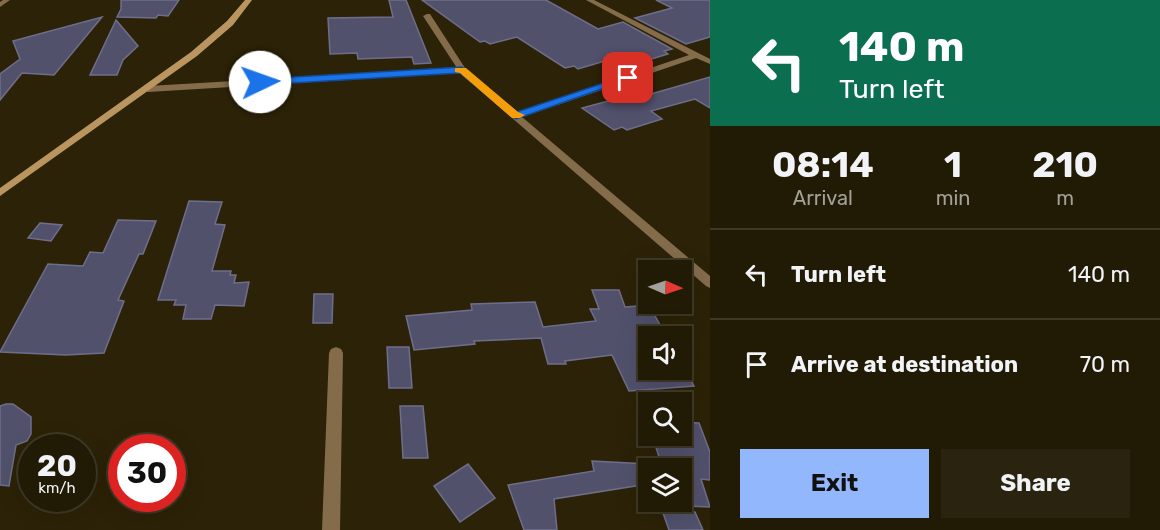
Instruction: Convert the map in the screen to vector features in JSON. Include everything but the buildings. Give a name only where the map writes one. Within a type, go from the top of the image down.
[{"type":"main road","points":[[0,193],[148,89],[214,38],[249,0]]},
{"type":"street","points":[[0,5],[7,0]]},
{"type":"street","points":[[589,0],[710,62]]},
{"type":"street","points":[[427,16],[462,70],[710,283]]},
{"type":"street","points":[[516,116],[696,55]]},
{"type":"street","points":[[148,89],[462,70]]},
{"type":"street","points":[[331,530],[336,353]]},
{"type":"slow traffic","points":[[458,70],[462,70],[516,116],[520,115]]},
{"type":"route","points":[[260,82],[462,70],[516,116],[628,78]]}]
